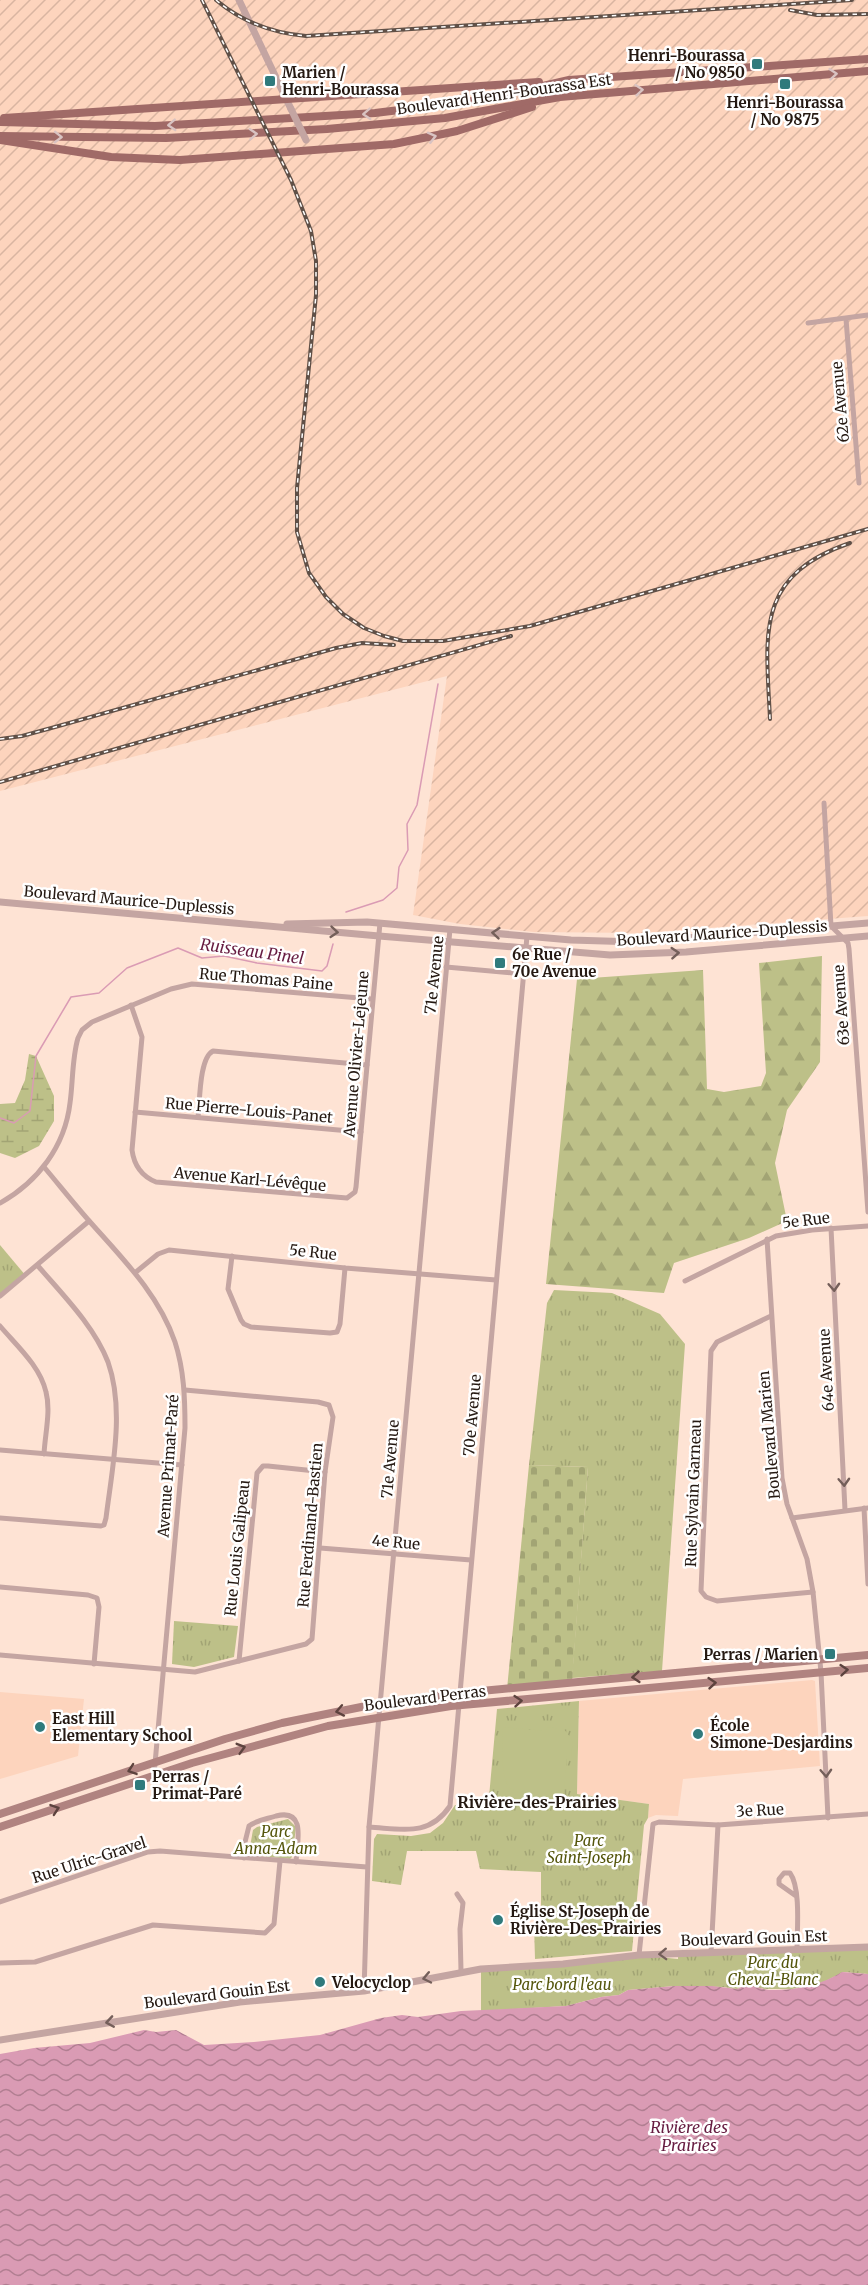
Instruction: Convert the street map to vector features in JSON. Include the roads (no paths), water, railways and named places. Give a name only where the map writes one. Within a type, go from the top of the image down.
[{"type":"main road","name":"Boulevard Henri-Bourassa Est","points":[[0,120],[155,126],[375,113],[481,100],[569,80],[868,59]]},
{"type":"main road","name":"Boulevard Henri-Bourassa Est","points":[[0,138],[166,138],[327,129],[445,118],[560,97],[868,71]]},
{"type":"main road","points":[[0,120],[286,98],[569,80]]},
{"type":"main road","points":[[0,138],[89,154],[151,160],[373,147],[426,139],[503,117],[560,97]]},
{"type":"main road","name":"Boulevard Perras","points":[[0,1814],[225,1739],[282,1723],[381,1703],[460,1693],[868,1655]]},
{"type":"main road","name":"Boulevard Perras","points":[[0,1827],[154,1775],[287,1736],[379,1717],[459,1706],[868,1668]]},
{"type":"street","points":[[239,0],[311,151]]},
{"type":"street","points":[[808,323],[868,315]]},
{"type":"street","name":"62e Avenue","points":[[846,319],[859,483]]},
{"type":"street","points":[[824,803],[831,926],[843,938]]},
{"type":"street","name":"Boulevard Maurice-Duplessis","points":[[0,902],[582,953],[637,955],[868,936]]},
{"type":"street","name":"Boulevard Maurice-Duplessis","points":[[255,925],[380,923],[527,936],[637,942],[868,923]]},
{"type":"street","name":"Avenue Olivier-Lejeune","points":[[356,1187],[380,923]]},
{"type":"street","name":"71e Avenue","points":[[364,1991],[369,1827],[450,929]]},
{"type":"street","name":"70e Avenue","points":[[369,1827],[414,1830],[424,1828],[444,1815],[450,1806],[527,936]]},
{"type":"street","name":"63e Avenue","points":[[843,938],[848,943],[849,949],[868,1212]]},
{"type":"street","points":[[637,942],[637,955]]},
{"type":"street","points":[[446,967],[524,974]]},
{"type":"street","name":"Rue Thomas Paine","points":[[0,1203],[20,1190],[44,1167],[58,1144],[69,1113],[75,1052],[80,1034],[92,1022],[171,989],[192,984],[372,999]]},
{"type":"street","points":[[131,1005],[142,1037],[135,1112]]},
{"type":"street","points":[[198,1118],[204,1062],[208,1053],[213,1051],[367,1065]]},
{"type":"street","name":"Rue Pierre-Louis-Panet","points":[[135,1112],[361,1132]]},
{"type":"street","name":"Avenue Karl-Lévêque","points":[[135,1112],[132,1150],[139,1170],[156,1182],[341,1199],[351,1196],[356,1187]]},
{"type":"street","name":"Avenue Primat-Paré","points":[[44,1167],[136,1272],[154,1299],[169,1328],[178,1354],[185,1390],[182,1466],[154,1775]]},
{"type":"street","points":[[0,1296],[89,1221]]},
{"type":"street","name":"5e Rue","points":[[685,1281],[776,1236],[831,1228],[868,1226]]},
{"type":"street","name":"64e Avenue","points":[[831,1228],[845,1510]]},
{"type":"street","name":"Boulevard Marien","points":[[767,1239],[782,1478],[792,1518],[807,1559],[813,1592],[820,1660],[828,1818]]},
{"type":"street","name":"5e Rue","points":[[136,1272],[165,1250],[496,1280]]},
{"type":"street","points":[[232,1256],[228,1289],[241,1320],[251,1327],[337,1332],[340,1324],[345,1268]]},
{"type":"street","points":[[0,1518],[97,1526],[104,1525],[106,1518],[116,1418],[114,1390],[108,1363],[86,1325],[38,1266]]},
{"type":"street","name":"Rue Sylvain Garneau","points":[[771,1316],[717,1342],[711,1351],[701,1591],[706,1597],[717,1601],[813,1592]]},
{"type":"street","points":[[0,1326],[28,1359],[46,1392],[48,1405],[44,1454]]},
{"type":"street","name":"Rue Ferdinand-Bastien","points":[[0,1655],[195,1672],[306,1644],[312,1639],[325,1472],[333,1417],[331,1408],[327,1404],[185,1390]]},
{"type":"street","points":[[0,1450],[182,1466]]},
{"type":"street","name":"Rue Louis Galipeau","points":[[239,1661],[257,1473],[263,1466],[325,1472]]},
{"type":"street","points":[[792,1518],[866,1508],[868,1584]]},
{"type":"street","name":"4e Rue","points":[[320,1548],[471,1560]]},
{"type":"street","points":[[0,1587],[88,1595],[97,1598],[99,1607],[94,1664]]},
{"type":"street","name":"3e Rue","points":[[639,1955],[653,1824],[659,1822],[718,1825],[868,1814]]},
{"type":"street","points":[[244,1857],[244,1842],[249,1826],[256,1822],[286,1815],[294,1818],[298,1824],[296,1862]]},
{"type":"street","points":[[711,1953],[718,1825]]},
{"type":"street","name":"Rue Ulric-Gravel","points":[[0,1902],[148,1852],[367,1867]]},
{"type":"street","points":[[0,1963],[35,1962],[153,1925],[265,1933],[274,1924],[280,1861]]},
{"type":"street","points":[[457,1894],[463,1903],[460,1929],[461,1971]]},
{"type":"street","points":[[796,1896],[797,1949]]},
{"type":"street","name":"Boulevard Gouin Est","points":[[0,2040],[210,2006],[364,1991],[461,1971],[639,1955],[868,1947]]},
{"type":"water","name":"Rivière des Prairies","points":[[842,1972],[868,1974],[868,2285],[0,2285],[0,2054],[34,2048],[90,2043],[144,2030],[156,2032],[176,2030],[204,2045],[254,2042],[320,2035],[381,2018],[402,2015],[418,2017],[461,2011],[566,2006],[619,1995],[628,1990],[675,1986],[737,1989],[746,1985],[769,1990],[788,1989],[817,1984]]},
{"type":"waterway","name":"Ruisseau Pinel","points":[[346,912],[383,900],[397,888],[399,867],[408,850],[407,824],[417,805],[438,684]]},
{"type":"waterway","name":"Ruisseau Pinel","points":[[0,1118],[14,1123],[30,1111],[36,1056],[71,997],[99,993],[127,968],[178,948],[202,958],[224,956],[257,963],[322,971],[327,966],[333,944]]},
{"type":"railway","points":[[202,0],[291,180],[311,231],[316,261],[316,295],[297,488],[297,532],[309,573],[326,597],[343,614],[364,628],[384,636],[403,641],[443,641],[530,626],[868,529]]},
{"type":"railway","points":[[216,0],[236,14],[258,25],[306,36],[852,0]]},
{"type":"railway","points":[[790,10],[817,15],[868,14]]},
{"type":"railway","points":[[770,719],[768,635],[772,612],[781,591],[796,572],[819,557],[850,543]]},
{"type":"railway","points":[[0,782],[511,636]]},
{"type":"railway","points":[[0,739],[22,736],[336,648],[362,643],[394,645]]},
{"type":"place","name":"Henri-Bourassa / No 9850","points":[[757,64]]},
{"type":"place","name":"Marien / Henri-Bourassa","points":[[270,81]]},
{"type":"place","name":"Henri-Bourassa / No 9875","points":[[785,84]]},
{"type":"place","name":"6e Rue / 70e Avenue","points":[[500,963]]},
{"type":"place","name":"Perras / Marien","points":[[830,1654]]},
{"type":"place","name":"East Hill Elementary School","points":[[40,1727]]},
{"type":"place","name":"École Simone-Desjardins","points":[[698,1734]]},
{"type":"place","name":"Perras / Primat-Paré","points":[[140,1785]]},
{"type":"place","name":"Église St-Joseph de Rivière-Des-Prairies","points":[[498,1920]]},
{"type":"place","name":"Velocyclop","points":[[320,1982]]},
{"type":"district","name":"Rivière-des-Prairies","points":[[537,1802]]},
{"type":"park label","name":"Parc Anna-Adam","points":[[276,1840]]},
{"type":"park label","name":"Parc Saint-Joseph","points":[[589,1848]]},
{"type":"park label","name":"Parc du Cheval-Blanc","points":[[773,1970]]},
{"type":"park label","name":"Parc bord l'eau","points":[[562,1984]]}]
